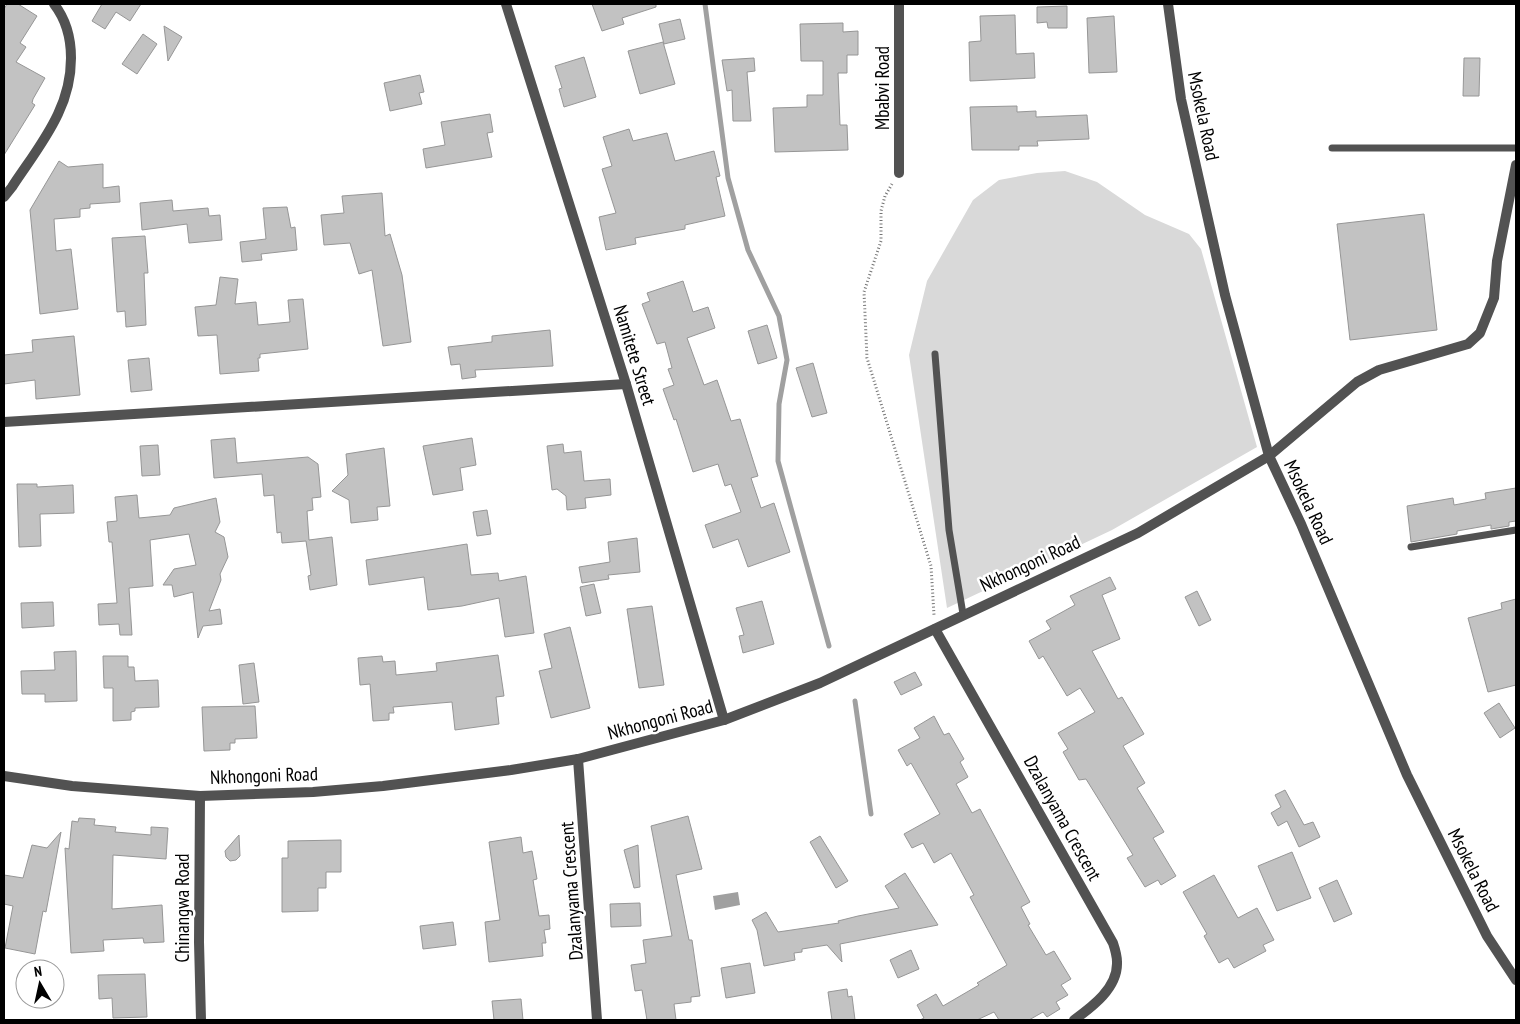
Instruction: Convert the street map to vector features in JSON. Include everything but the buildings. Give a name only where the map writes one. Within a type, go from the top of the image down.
[{"type":"street","points":[[4,197],[58,114],[70,71],[71,41],[61,13],[54,4]]},
{"type":"street","name":"Namitete Street","points":[[506,4],[626,384],[724,720]]},
{"type":"street","name":"Mbabvi Road","points":[[899,4],[899,173]]},
{"type":"street","name":"Msokela Road","points":[[1168,4],[1181,99],[1225,295],[1268,456],[1301,524],[1407,775],[1487,936],[1516,980]]},
{"type":"street","name":"Nkhongoni Road","points":[[4,776],[72,786],[200,796],[313,792],[383,786],[511,770],[578,759],[724,720],[820,683],[1138,532],[1268,456],[1357,382],[1379,370],[1468,344],[1480,333],[1494,298],[1498,261],[1516,165]]},
{"type":"street","points":[[4,422],[626,384]]},
{"type":"street","name":"Dzalanyama Crescent","points":[[935,629],[1113,943],[1118,963],[1114,979],[1097,1004],[1074,1020]]},
{"type":"street","name":"Dzalanyama Crescent","points":[[578,759],[597,1020]]},
{"type":"street","name":"Chinangwa Road","points":[[200,796],[199,942],[201,1020]]},
{"type":"lane","points":[[1332,148],[1516,148]]},
{"type":"lane","points":[[935,354],[949,530],[963,614]]},
{"type":"lane","points":[[1411,547],[1516,530]]},
{"type":"path","points":[[899,173],[885,196],[881,211],[881,241],[864,292],[867,358],[931,566],[935,629]]},
{"type":"shaded area","points":[[1065,171],[1097,182],[1145,215],[1189,234],[1201,249],[1257,447],[1112,530],[947,608],[909,355],[927,281],[973,200],[999,180],[1037,173]]},
{"type":"shaded area","points":[[738,892],[740,905],[715,910],[713,896]]},
{"type":"waterway","points":[[705,4],[728,178],[748,250],[779,316],[787,360],[779,404],[778,461],[829,646]]},
{"type":"waterway","points":[[855,701],[871,814]]}]
